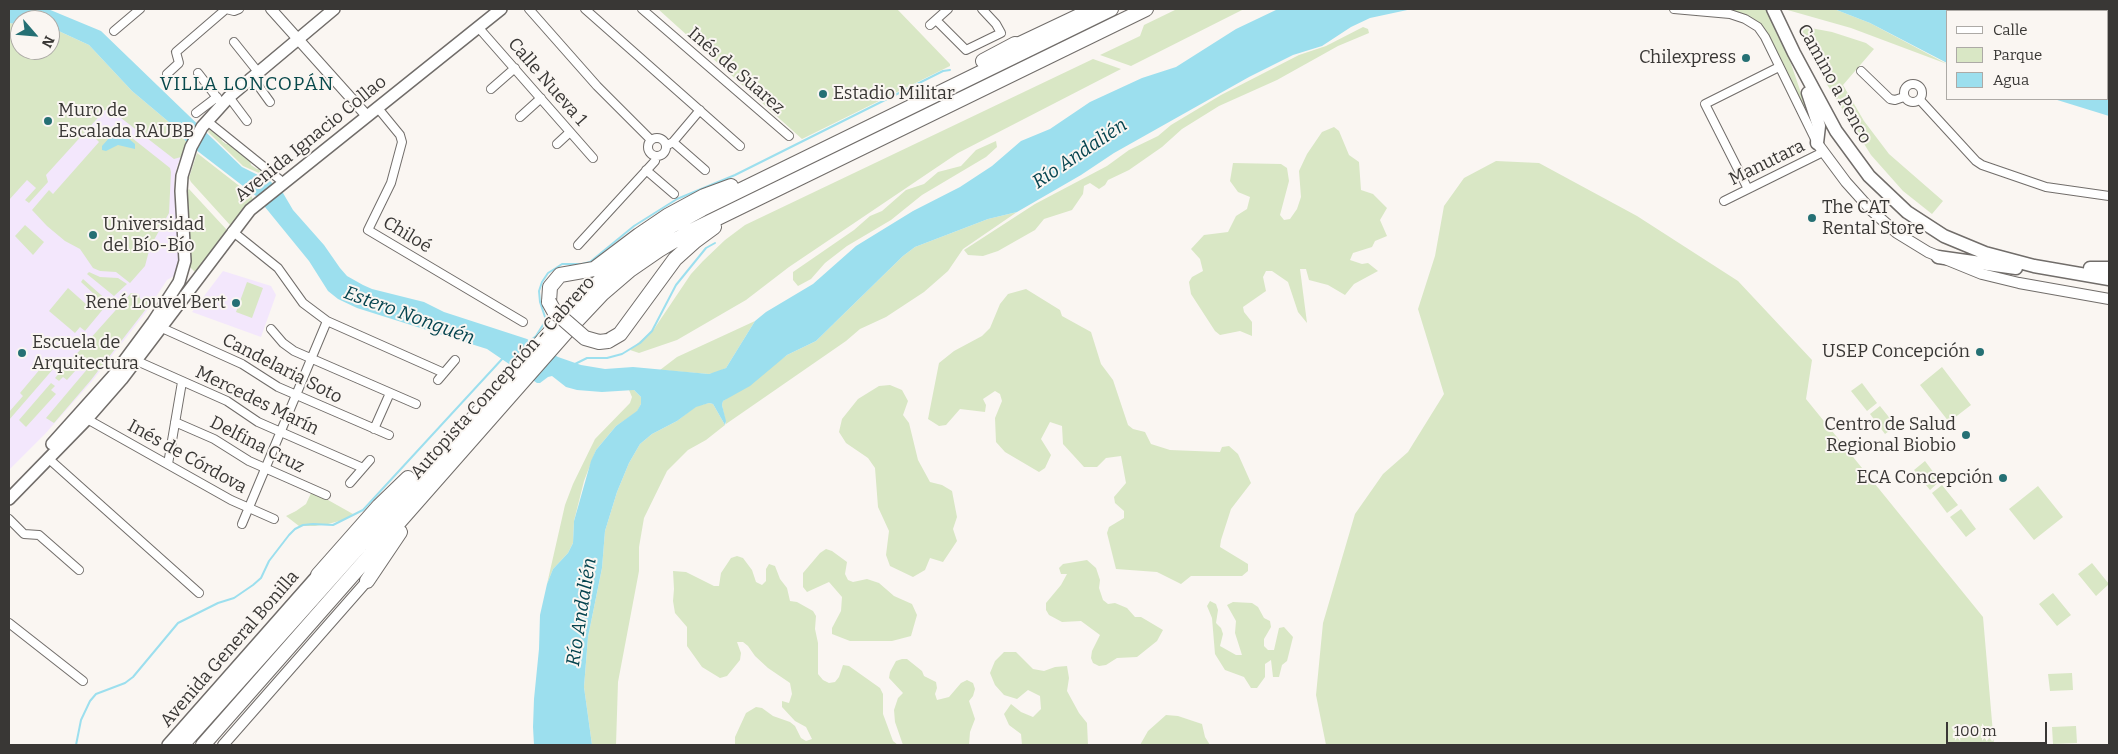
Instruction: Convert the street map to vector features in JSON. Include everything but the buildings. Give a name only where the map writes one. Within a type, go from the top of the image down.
[{"type":"highway","name":"Autopista Concepción - Cabrero","points":[[203,745],[430,486],[593,287],[645,244],[702,208],[1111,9]]},
{"type":"highway","name":"Autopista Concepción - Cabrero","points":[[553,337],[644,259],[689,232],[1146,9]]},
{"type":"highway","name":"Camino a Penco","points":[[1773,9],[1856,148],[1875,172],[1908,203],[1946,228],[1988,246],[2026,256],[2090,268],[2109,269]]},
{"type":"highway","name":"Camino a Penco","points":[[1781,9],[1794,53],[1825,112],[1846,146],[1869,176],[1902,208],[1931,229],[1971,248],[2007,260],[2109,279]]},
{"type":"highway","points":[[867,128],[912,100],[1015,44]]},
{"type":"highway","points":[[1794,53],[1819,126],[1820,148]]},
{"type":"highway","points":[[752,202],[703,235],[682,253],[664,273],[620,334],[608,341],[599,342],[585,338],[554,311],[549,302],[550,286],[560,275],[570,272],[586,272],[594,269],[638,235],[693,201],[726,188],[775,173]]},
{"type":"highway","points":[[1938,258],[2000,266],[2054,270]]},
{"type":"highway","name":"Autopista Concepción - Cabrero","points":[[182,745],[456,436],[518,377]]},
{"type":"highway","points":[[318,576],[386,498],[456,436]]},
{"type":"highway","points":[[367,581],[430,486]]},
{"type":"main road","points":[[158,325],[183,273],[185,256],[181,191],[182,176],[196,137],[223,99],[255,75],[334,9]]},
{"type":"main road","name":"Avenida Ignacio Collao","points":[[9,489],[97,395],[158,325],[232,231],[279,182],[501,9]]},
{"type":"main road","name":"Avenida Ignacio Collao","points":[[9,500],[87,419],[137,361],[158,325]]},
{"type":"main road","name":"Avenida General Bonilla","points":[[168,745],[318,576]]},
{"type":"street","points":[[114,31],[138,9]]},
{"type":"street","points":[[167,74],[180,63],[176,52],[226,9],[234,11],[239,9]]},
{"type":"street","points":[[271,9],[366,116]]},
{"type":"street","points":[[529,9],[597,86],[651,140]]},
{"type":"street","points":[[585,9],[740,146]]},
{"type":"street","name":"Inés de Súarez","points":[[642,9],[789,136]]},
{"type":"street","points":[[948,9],[933,22],[966,50],[1000,33],[996,24],[982,9]]},
{"type":"street","points":[[1015,44],[1070,12],[1089,9]]},
{"type":"street","points":[[1674,9],[1739,16],[1758,27],[1765,37],[1820,148],[1850,188],[1878,217],[1908,240],[1938,258],[2002,279],[2109,299]]},
{"type":"street","name":"Calle Nueva 1","points":[[478,27],[593,158]]},
{"type":"street","points":[[234,42],[270,102]]},
{"type":"street","points":[[1748,189],[1705,104],[1779,67]]},
{"type":"street","points":[[492,89],[515,68]]},
{"type":"street","points":[[1861,71],[1890,100],[1904,97]]},
{"type":"street","points":[[198,73],[247,121]]},
{"type":"street","points":[[1904,97],[1905,87],[1916,84],[1922,92],[1917,101]]},
{"type":"street","points":[[1904,97],[1909,102],[1917,101],[1936,118],[1976,161],[1988,168],[2046,187],[2109,196]]},
{"type":"street","points":[[520,117],[541,98]]},
{"type":"street","points":[[196,113],[223,99]]},
{"type":"street","name":"Chiloé","points":[[377,107],[400,135],[402,142],[388,189],[368,230],[523,322]]},
{"type":"street","points":[[656,156],[663,153],[700,110]]},
{"type":"street","points":[[206,123],[279,182]]},
{"type":"street","points":[[557,144],[570,132]]},
{"type":"street","points":[[656,156],[648,149],[648,145],[651,140],[660,138],[705,170]]},
{"type":"street","name":"Manutara","points":[[1724,201],[1820,148]]},
{"type":"street","points":[[578,245],[655,161],[656,156]]},
{"type":"street","points":[[646,170],[674,194]]},
{"type":"street","points":[[232,231],[278,268],[303,303],[327,321],[444,373]]},
{"type":"street","points":[[242,524],[327,321]]},
{"type":"street","name":"Candelaria Soto","points":[[158,325],[242,364],[274,385],[389,436]]},
{"type":"street","points":[[271,329],[286,346],[416,404]]},
{"type":"street","points":[[438,380],[455,360]]},
{"type":"street","name":"Mercedes Marín","points":[[137,361],[233,404],[254,420],[363,468]]},
{"type":"street","points":[[168,464],[182,382]]},
{"type":"street","points":[[374,429],[390,393]]},
{"type":"street","name":"Inés de Córdova","points":[[87,419],[248,508],[274,519]]},
{"type":"street","name":"Delfina Cruz","points":[[175,422],[214,439],[242,457],[326,495]]},
{"type":"street","points":[[49,459],[199,593]]},
{"type":"street","points":[[350,483],[370,460]]},
{"type":"street","points":[[9,519],[24,534],[39,535],[79,570]]},
{"type":"street","points":[[223,745],[367,581]]},
{"type":"street","points":[[9,622],[83,681]]},
{"type":"shaded area","name":"Universidad del Bío-Bío","points":[[9,23],[10,60],[60,60],[60,35],[132,91],[187,143],[177,166],[174,182],[180,255],[174,276],[167,280],[146,312],[93,380],[45,434],[9,470]]},
{"type":"shaded area","name":"René Louvel Bert","points":[[223,271],[271,286],[276,295],[261,337],[192,312]]},
{"type":"green space","name":"Estadio Militar","points":[[658,9],[897,9],[950,66],[802,139]]},
{"type":"green space","points":[[1177,9],[1244,9],[1131,66],[1100,55],[1140,36],[1144,25]]},
{"type":"green space","points":[[1707,9],[1768,9],[1775,30],[1789,58],[1814,131],[1764,30]]},
{"type":"green space","points":[[1784,9],[1834,9],[1870,23],[1946,64],[1851,28]]},
{"type":"green space","points":[[9,23],[10,60],[60,60],[60,32],[89,45],[132,91],[176,128],[187,143],[181,157],[174,159],[112,111],[105,110],[46,175],[48,182],[29,203],[25,200],[36,188],[27,180],[9,200]]},
{"type":"green space","points":[[1800,26],[1832,32],[1866,43],[1874,49],[1843,85],[1864,121],[1889,154],[1943,201],[1932,214],[1903,191],[1871,155],[1823,78],[1808,48]]},
{"type":"green space","points":[[1363,27],[1368,29],[1369,33],[1338,46],[1277,80],[1219,106],[1182,129],[1162,147],[1129,170],[1108,180],[1099,189],[1090,183],[1084,186],[1083,194],[1072,210],[1044,219],[1035,230],[998,251],[983,256],[968,255],[964,250],[1035,204],[1107,166],[1129,150],[1158,136],[1171,125],[1221,95],[1299,55],[1326,46]]},
{"type":"green space","points":[[1093,59],[1121,69],[958,153],[789,267],[746,300],[677,340],[639,353],[630,350],[654,329],[691,274],[725,240],[745,225]]},
{"type":"green space","points":[[108,127],[122,130],[170,168],[171,172],[169,213],[150,247],[145,266],[130,283],[116,272],[100,271],[93,268],[80,249],[65,241],[32,210],[49,190],[53,194],[99,142],[95,138],[103,129]]},
{"type":"green space","points":[[1334,127],[1339,131],[1349,155],[1359,162],[1361,190],[1373,194],[1387,208],[1380,220],[1387,236],[1375,241],[1372,247],[1353,253],[1350,260],[1362,264],[1368,263],[1378,271],[1354,284],[1345,295],[1328,285],[1309,280],[1306,269],[1300,269],[1307,323],[1298,312],[1288,282],[1272,271],[1266,271],[1263,277],[1266,291],[1243,307],[1244,312],[1252,322],[1252,336],[1240,331],[1220,335],[1215,331],[1191,294],[1189,282],[1192,277],[1203,271],[1200,259],[1191,249],[1204,235],[1228,232],[1236,216],[1247,209],[1250,197],[1238,192],[1230,181],[1233,163],[1281,164],[1287,168],[1289,181],[1280,215],[1284,220],[1290,219],[1297,209],[1301,197],[1299,171],[1307,154],[1322,132]]},
{"type":"green space","points":[[210,129],[220,136],[222,141],[230,144],[250,160],[251,165],[257,169],[262,169],[270,175],[268,177],[243,166],[208,132]]},
{"type":"green space","points":[[996,141],[997,147],[986,157],[922,195],[891,220],[847,246],[825,263],[811,279],[798,286],[793,280],[793,272],[854,230],[870,216],[882,211],[906,190],[924,184],[938,172],[961,166],[976,150]]},
{"type":"green space","points":[[197,153],[251,195],[254,202],[233,224],[230,225],[191,182],[189,178]]},
{"type":"green space","points":[[1496,161],[1539,163],[1637,216],[1738,281],[1812,360],[1806,399],[1983,617],[1994,745],[1326,745],[1316,695],[1323,623],[1355,514],[1383,474],[1408,452],[1444,394],[1418,309],[1435,256],[1444,206],[1464,178]]},
{"type":"green space","points":[[189,189],[226,229],[195,272],[189,266],[187,191]]},
{"type":"green space","points":[[1017,212],[963,249],[948,271],[924,292],[886,317],[860,329],[846,341],[726,424],[722,405],[723,401],[787,355],[816,341],[903,256],[915,247],[988,219]]},
{"type":"green space","points":[[25,225],[44,242],[33,255],[15,236]]},
{"type":"green space","points":[[89,272],[100,277],[118,278],[127,284],[114,296],[87,274]]},
{"type":"green space","points":[[83,279],[109,302],[85,331],[80,327],[75,333],[49,311],[68,288],[86,304],[94,294],[81,282]]},
{"type":"green space","points":[[247,282],[263,288],[252,318],[236,312]]},
{"type":"green space","points":[[1026,289],[1060,310],[1062,316],[1091,332],[1101,364],[1113,380],[1128,425],[1133,429],[1145,432],[1151,444],[1170,450],[1220,452],[1222,447],[1229,446],[1238,454],[1251,483],[1231,509],[1220,547],[1248,564],[1248,571],[1242,576],[1191,576],[1181,584],[1157,572],[1116,569],[1107,533],[1109,527],[1124,518],[1124,511],[1115,503],[1114,497],[1126,483],[1121,456],[1106,458],[1097,467],[1084,467],[1063,444],[1062,426],[1050,422],[1041,439],[1051,455],[1045,468],[1039,472],[1005,452],[996,442],[995,418],[1002,401],[1000,394],[995,391],[983,399],[986,405],[985,412],[960,409],[946,425],[939,426],[928,419],[939,363],[954,351],[982,336],[990,328],[1000,304],[1008,294]]},
{"type":"green space","points":[[131,293],[139,294],[140,299],[153,300],[91,380],[54,423],[46,418],[89,367],[83,362],[67,380],[63,377],[59,381],[55,378]]},
{"type":"green space","points":[[755,321],[726,368],[709,374],[660,370],[677,357]]},
{"type":"green space","points":[[46,362],[54,368],[9,420],[9,412],[23,396],[20,393]]},
{"type":"green space","points":[[1942,367],[1971,405],[1949,422],[1920,385]]},
{"type":"green space","points":[[51,383],[55,386],[51,390],[56,394],[26,427],[19,420]]},
{"type":"green space","points":[[1862,383],[1877,403],[1867,411],[1851,391]]},
{"type":"green space","points":[[890,385],[902,390],[908,401],[903,415],[909,423],[918,460],[930,482],[942,485],[952,491],[957,517],[953,529],[957,541],[943,562],[930,558],[925,570],[913,577],[890,566],[886,555],[889,531],[878,507],[875,468],[868,458],[846,443],[839,432],[842,419],[858,399],[879,386]]},
{"type":"green space","points":[[629,390],[634,390],[641,397],[641,404],[637,412],[616,426],[596,450],[584,481],[574,521],[573,543],[568,553],[553,569],[547,584],[565,505],[573,484],[595,439],[630,403],[632,397]]},
{"type":"green space","points":[[713,404],[725,425],[706,440],[688,450],[667,471],[644,518],[639,547],[639,571],[618,682],[616,745],[592,745],[584,687],[588,637],[602,568],[605,531],[617,492],[629,463],[640,444],[652,434],[677,421],[696,406]]},
{"type":"green space","points":[[1880,406],[1896,426],[1885,434],[1870,414]]},
{"type":"green space","points":[[1925,461],[1940,481],[1930,490],[1914,470]]},
{"type":"green space","points":[[1942,485],[1958,505],[1947,513],[1932,493]]},
{"type":"green space","points":[[2038,486],[2063,517],[2034,540],[2009,509]]},
{"type":"green space","points":[[312,491],[353,514],[343,520],[328,524],[299,526],[286,516],[306,504]]},
{"type":"green space","points":[[1961,509],[1976,529],[1966,537],[1950,517]]},
{"type":"green space","points":[[826,549],[847,562],[845,574],[848,580],[853,582],[867,579],[879,583],[894,596],[912,604],[917,615],[911,636],[892,641],[850,641],[832,634],[832,628],[841,611],[842,597],[829,582],[807,592],[803,587],[803,573],[820,553]]},
{"type":"green space","points":[[737,556],[743,558],[752,570],[756,582],[762,585],[766,581],[766,569],[769,564],[775,566],[780,579],[787,588],[790,601],[797,602],[813,611],[816,616],[818,674],[823,680],[829,683],[835,682],[843,665],[849,666],[880,688],[883,694],[883,714],[893,741],[898,745],[735,745],[735,737],[746,713],[756,707],[762,708],[773,716],[790,722],[795,726],[801,738],[806,741],[812,739],[806,727],[795,721],[782,707],[782,701],[789,703],[792,694],[790,683],[768,668],[743,642],[737,642],[741,653],[740,660],[727,676],[720,678],[702,667],[687,646],[687,627],[675,613],[673,571],[686,572],[714,586],[719,586],[721,573],[731,558]]},
{"type":"green space","points":[[1087,560],[1096,568],[1103,600],[1108,604],[1115,603],[1127,608],[1135,617],[1141,617],[1163,630],[1157,641],[1137,657],[1117,658],[1106,665],[1099,666],[1093,663],[1091,658],[1092,651],[1100,635],[1081,621],[1062,622],[1049,615],[1046,610],[1046,603],[1061,585],[1067,574],[1061,574],[1059,568],[1063,564]]},
{"type":"green space","points":[[2092,563],[2109,584],[2096,596],[2078,574]]},
{"type":"green space","points":[[2053,593],[2071,615],[2057,626],[2039,604]]},
{"type":"green space","points":[[1210,601],[1216,604],[1218,610],[1216,623],[1221,628],[1223,634],[1220,646],[1236,655],[1242,655],[1235,633],[1236,621],[1227,605],[1233,602],[1252,603],[1258,607],[1264,618],[1270,621],[1271,627],[1264,639],[1264,646],[1268,650],[1274,650],[1279,628],[1284,627],[1293,637],[1287,661],[1282,665],[1279,677],[1273,677],[1271,660],[1265,664],[1265,677],[1257,688],[1251,688],[1244,677],[1225,670],[1215,654],[1212,618],[1207,606]]},
{"type":"green space","points":[[1004,652],[1016,652],[1033,669],[1044,671],[1055,667],[1067,666],[1069,678],[1067,691],[1087,723],[1088,745],[1022,745],[1021,734],[1009,725],[1004,714],[1011,704],[1021,712],[1033,717],[1041,709],[1040,696],[1028,690],[1017,699],[1004,695],[995,685],[990,673],[995,661]]},
{"type":"green space","points":[[907,659],[922,671],[924,676],[936,682],[935,694],[937,700],[949,697],[961,683],[967,680],[973,683],[975,689],[969,701],[975,719],[970,732],[969,745],[903,745],[895,722],[894,710],[898,698],[903,693],[889,678],[896,661]]},
{"type":"green space","points":[[2072,673],[2073,690],[2050,691],[2048,674]]},
{"type":"green space","points":[[1166,715],[1178,716],[1202,724],[1205,737],[1210,745],[1140,745],[1148,731]]},
{"type":"green space","points":[[2076,726],[2077,743],[2053,744],[2052,727]]},
{"type":"water","points":[[9,9],[50,10],[10,10],[9,23]]},
{"type":"water","points":[[1278,9],[1412,9],[1370,18],[1351,27],[1322,46],[1293,55],[1249,77],[1114,153],[1081,175],[1017,212],[988,219],[915,247],[903,256],[816,341],[787,355],[750,386],[723,401],[725,425],[713,404],[709,403],[696,407],[677,421],[652,434],[640,444],[629,463],[617,492],[605,531],[602,568],[588,637],[584,687],[592,745],[534,745],[534,699],[540,615],[547,584],[553,569],[568,553],[573,543],[574,521],[591,461],[596,450],[616,426],[637,411],[641,404],[641,397],[634,390],[602,392],[577,390],[566,387],[552,376],[537,383],[487,349],[357,308],[338,299],[328,291],[309,261],[256,196],[187,143],[176,128],[132,91],[89,45],[60,32],[60,14],[101,31],[242,167],[270,181],[283,193],[293,210],[324,245],[347,276],[363,285],[424,302],[444,312],[527,339],[558,357],[581,365],[605,369],[633,367],[709,374],[726,368],[755,321],[766,312],[813,284],[856,246],[913,211],[960,187],[992,166],[1021,141],[1050,129],[1090,102],[1142,78],[1176,67],[1236,29]]},
{"type":"water","points":[[1834,9],[1974,10],[1946,10],[1946,62],[1870,23]]},
{"type":"water","points":[[2108,51],[2109,51],[2109,116],[2057,100],[2108,100]]},
{"type":"water","points":[[115,134],[129,139],[135,144],[135,149],[118,145],[106,151],[102,150],[102,146]]},
{"type":"waterway","points":[[530,341],[536,336],[546,320],[540,302],[539,291],[548,273],[562,264],[590,262],[634,226],[677,199],[735,175],[943,71],[950,70]]},
{"type":"waterway","points":[[575,364],[587,358],[607,358],[622,354],[640,343],[652,331],[676,285],[706,248],[715,243]]},
{"type":"waterway","points":[[76,745],[81,720],[90,701],[96,694],[125,683],[133,677],[178,623],[218,603],[234,598],[253,585],[261,578],[269,561],[295,529],[303,525],[333,525],[363,510],[503,358]]},
{"type":"place","name":"Chilexpress","points":[[1746,58]]},
{"type":"place","name":"Estadio Militar","points":[[823,94]]},
{"type":"place","name":"Muro de Escalada RAUBB","points":[[48,121]]},
{"type":"place","name":"The CAT Rental Store","points":[[1812,218]]},
{"type":"place","name":"Universidad del Bío-Bío","points":[[93,235]]},
{"type":"place","name":"René Louvel Bert","points":[[236,303]]},
{"type":"place","name":"USEP Concepción","points":[[1980,352]]},
{"type":"place","name":"Escuela de Arquitectura","points":[[22,353]]},
{"type":"place","name":"Centro de Salud Regional Biobio","points":[[1966,435]]},
{"type":"place","name":"ECA Concepción","points":[[2003,478]]},
{"type":"district","name":"VILLA LONCOPÁN","points":[[247,85]]},
{"type":"water label","name":"Río Andalién","points":[[1080,154]]},
{"type":"water label","name":"Estero Nonguén","points":[[409,316]]},
{"type":"water label","name":"Río Andalién","points":[[582,612]]}]
